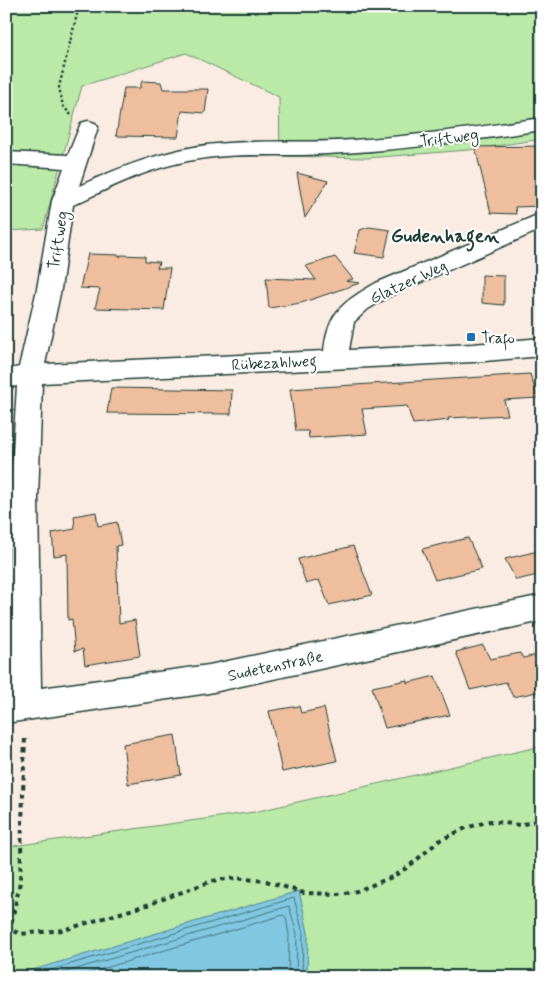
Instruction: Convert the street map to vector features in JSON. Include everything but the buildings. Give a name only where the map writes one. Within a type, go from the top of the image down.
[{"type":"street","name":"Triftweg","points":[[16,706],[24,499],[18,377],[49,289],[63,200],[136,170],[177,157],[232,150],[326,148],[386,144],[465,136],[542,124]]},
{"type":"street","points":[[63,200],[88,127]]},
{"type":"street","points":[[6,158],[75,162]]},
{"type":"street","name":"Glatzer Weg","points":[[336,359],[338,332],[341,322],[359,304],[384,289],[542,220]]},
{"type":"street","name":"Rübezahlweg","points":[[18,377],[473,353],[542,347]]},
{"type":"street","name":"Sudetenstraße","points":[[16,706],[210,679],[542,608]]},
{"type":"path","points":[[79,6],[62,72],[59,97],[68,113],[88,127]]},
{"type":"path","points":[[6,949],[20,882],[24,789],[16,706]]},
{"type":"path","points":[[6,927],[20,934],[64,930],[147,906],[212,881],[233,878],[266,881],[304,893],[338,894],[358,891],[392,877],[408,867],[440,840],[466,828],[490,821],[519,825],[542,820]]},
{"type":"green space","points":[[6,6],[542,6],[542,139],[469,150],[367,158],[280,156],[279,97],[186,53],[82,86],[43,229],[6,231]]},
{"type":"green space","points":[[542,746],[542,977],[307,977],[308,933],[299,891],[16,975],[15,977],[6,977],[6,847],[254,812]]},
{"type":"water","points":[[299,891],[308,933],[307,977],[15,977],[16,975]]},
{"type":"place","name":"Trafo","points":[[471,337]]},
{"type":"district","name":"Gudenhagen","points":[[445,235]]}]
